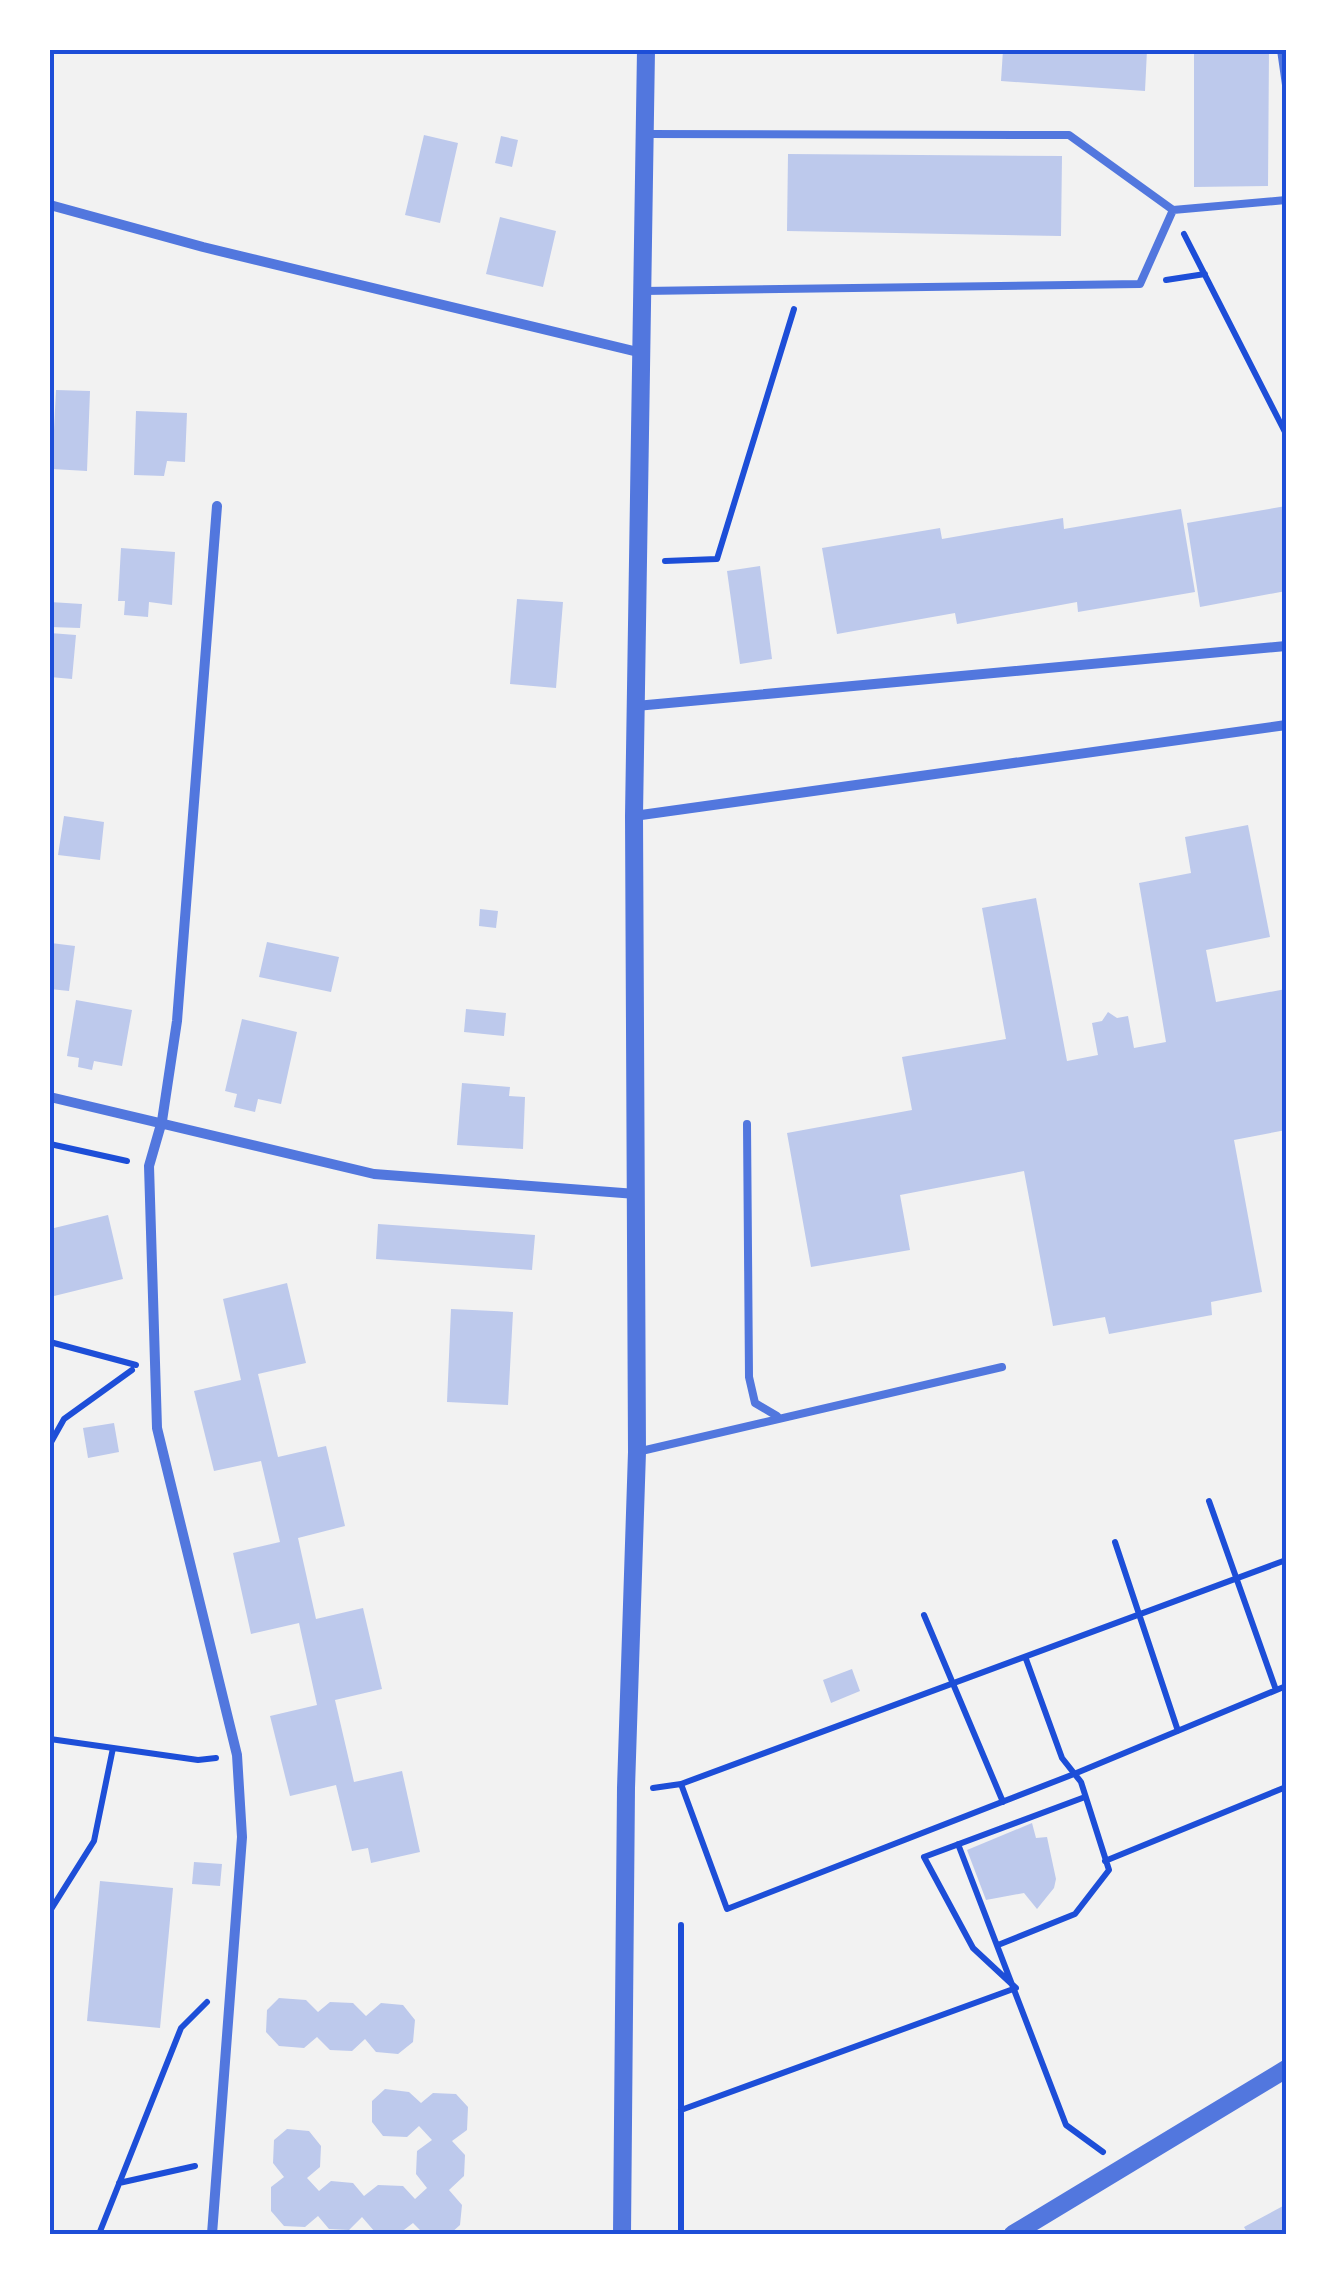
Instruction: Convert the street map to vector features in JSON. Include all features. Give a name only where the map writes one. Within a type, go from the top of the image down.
[{"type":"street","points":[[622,2234],[626,1788],[637,1452],[634,816],[646,50]]},
{"type":"street","points":[[50,205],[203,248],[643,354]]},
{"type":"street","points":[[212,2234],[242,1838],[237,1755],[158,1428],[152,1364],[149,1166],[162,1121],[177,1021],[217,506]]},
{"type":"street","points":[[636,706],[1286,646]]},
{"type":"street","points":[[634,816],[1286,725]]},
{"type":"street","points":[[50,1097],[374,1174],[636,1194]]},
{"type":"street","points":[[1012,2234],[1286,2070]]},
{"type":"lane","points":[[1282,50],[1286,85]]},
{"type":"lane","points":[[645,134],[1070,134],[1172,210],[1286,200]]},
{"type":"lane","points":[[643,290],[1140,284],[1172,210]]},
{"type":"lane","points":[[747,1124],[749,1376],[755,1403],[777,1416]]},
{"type":"lane","points":[[637,1452],[777,1416],[1002,1367]]},
{"type":"path","points":[[1172,210],[1286,434]]},
{"type":"path","points":[[1140,284],[1205,274]]},
{"type":"path","points":[[638,563],[717,558],[800,289]]},
{"type":"path","points":[[50,1144],[149,1166]]},
{"type":"path","points":[[50,1342],[139,1366],[152,1364]]},
{"type":"path","points":[[50,1444],[64,1419],[139,1366]]},
{"type":"path","points":[[1209,1501],[1276,1690]]},
{"type":"path","points":[[1115,1542],[1178,1731]]},
{"type":"path","points":[[626,1788],[681,1784],[1286,1560]]},
{"type":"path","points":[[924,1615],[1003,1802]]},
{"type":"path","points":[[998,1945],[1076,1914],[1109,1870],[1085,1796],[1062,1758],[1026,1659]]},
{"type":"path","points":[[681,1784],[726,1908],[1074,1774],[1286,1686]]},
{"type":"path","points":[[50,1739],[198,1760],[237,1755]]},
{"type":"path","points":[[50,1911],[94,1841],[113,1748]]},
{"type":"path","points":[[1106,1861],[1286,1788]]},
{"type":"path","points":[[1016,1988],[973,1948],[924,1857],[1085,1796]]},
{"type":"path","points":[[958,1844],[1066,2124],[1100,2147],[1114,2170]]},
{"type":"path","points":[[681,1925],[681,2234]]},
{"type":"path","points":[[681,2110],[1016,1988]]},
{"type":"path","points":[[99,2234],[180,2028],[199,2005],[230,1991]]},
{"type":"path","points":[[118,2183],[218,2160]]},
{"type":"building","points":[[1003,50],[1147,50],[1145,91],[1001,81]]},
{"type":"building","points":[[1194,50],[1269,50],[1268,186],[1194,187]]},
{"type":"building","points":[[424,135],[458,143],[440,223],[405,215]]},
{"type":"building","points":[[501,136],[518,140],[512,167],[495,163]]},
{"type":"building","points":[[788,154],[1062,156],[1061,236],[787,231]]},
{"type":"building","points":[[500,217],[556,231],[543,287],[486,274]]},
{"type":"building","points":[[56,390],[90,391],[87,471],[52,469]]},
{"type":"building","points":[[136,411],[187,413],[185,462],[167,461],[164,476],[134,475]]},
{"type":"building","points":[[1286,506],[1286,591],[1200,607],[1187,523]]},
{"type":"building","points":[[1181,509],[1195,592],[1078,612],[1077,602],[957,624],[955,613],[837,634],[822,548],[940,528],[942,539],[1063,518],[1064,529]]},
{"type":"building","points":[[121,548],[175,552],[172,605],[149,602],[148,617],[124,615],[125,601],[118,601]]},
{"type":"building","points":[[760,566],[772,659],[740,664],[727,571]]},
{"type":"building","points":[[517,599],[563,602],[556,688],[510,684]]},
{"type":"building","points":[[50,602],[82,604],[80,628],[50,627]]},
{"type":"building","points":[[50,633],[76,635],[72,679],[50,677]]},
{"type":"building","points":[[64,816],[104,822],[100,860],[58,855]]},
{"type":"building","points":[[1248,825],[1270,937],[1206,950],[1216,1002],[1286,989],[1286,1130],[1234,1140],[1262,1292],[1211,1302],[1212,1315],[1109,1334],[1105,1317],[1053,1326],[1024,1171],[900,1195],[910,1250],[811,1267],[787,1133],[912,1110],[902,1057],[1006,1039],[982,908],[1036,898],[1067,1061],[1098,1055],[1092,1023],[1102,1021],[1108,1012],[1117,1018],[1128,1016],[1134,1048],[1166,1042],[1139,883],[1191,873],[1185,837]]},
{"type":"building","points":[[480,909],[498,911],[496,928],[479,926]]},
{"type":"building","points":[[267,942],[339,957],[331,992],[259,977]]},
{"type":"building","points":[[51,943],[75,946],[69,991],[50,989]]},
{"type":"building","points":[[76,1000],[132,1010],[122,1066],[94,1061],[92,1070],[78,1067],[79,1058],[67,1056]]},
{"type":"building","points":[[466,1009],[506,1013],[504,1036],[464,1032]]},
{"type":"building","points":[[242,1019],[297,1032],[281,1104],[258,1099],[255,1112],[234,1107],[237,1094],[225,1091]]},
{"type":"building","points":[[462,1083],[510,1087],[509,1096],[525,1097],[523,1149],[457,1145]]},
{"type":"building","points":[[108,1215],[123,1279],[50,1297],[50,1229]]},
{"type":"building","points":[[378,1224],[535,1235],[532,1270],[376,1259]]},
{"type":"building","points":[[287,1283],[306,1363],[258,1374],[278,1457],[326,1446],[345,1526],[298,1538],[316,1619],[363,1608],[382,1689],[335,1700],[354,1782],[402,1771],[420,1852],[371,1863],[368,1848],[352,1851],[336,1785],[290,1796],[270,1716],[317,1705],[299,1623],[251,1634],[233,1553],[280,1542],[261,1461],[214,1471],[194,1391],[241,1380],[223,1299]]},
{"type":"building","points":[[451,1309],[513,1312],[508,1405],[447,1402]]},
{"type":"building","points":[[114,1423],[119,1452],[88,1458],[83,1428]]},
{"type":"building","points":[[852,1669],[860,1691],[831,1703],[823,1680]]},
{"type":"building","points":[[1032,1823],[1036,1838],[1047,1837],[1056,1879],[1054,1888],[1037,1909],[1024,1893],[986,1900],[967,1850]]},
{"type":"building","points":[[194,1862],[222,1864],[220,1886],[192,1884]]},
{"type":"building","points":[[100,1881],[173,1888],[160,2028],[87,2021]]},
{"type":"building","points":[[279,1998],[306,2000],[318,2012],[330,2002],[353,2003],[366,2016],[381,2003],[403,2005],[415,2020],[413,2042],[398,2054],[376,2052],[365,2039],[352,2051],[330,2050],[317,2037],[304,2048],[279,2046],[266,2032],[267,2010]]},
{"type":"building","points":[[385,2089],[409,2092],[421,2103],[433,2093],[456,2094],[468,2107],[467,2130],[452,2141],[465,2155],[464,2176],[449,2190],[462,2205],[460,2225],[450,2234],[424,2234],[413,2223],[400,2233],[375,2232],[362,2217],[349,2230],[329,2229],[318,2216],[305,2227],[284,2226],[271,2211],[271,2187],[284,2177],[273,2163],[274,2140],[287,2129],[309,2131],[321,2146],[320,2167],[307,2178],[319,2191],[331,2181],[353,2183],[364,2196],[378,2185],[403,2186],[415,2199],[427,2188],[416,2174],[417,2151],[432,2140],[419,2126],[407,2137],[383,2136],[372,2122],[372,2101]]},
{"type":"building","points":[[1283,2206],[1286,2234],[1248,2234],[1244,2227]]}]
